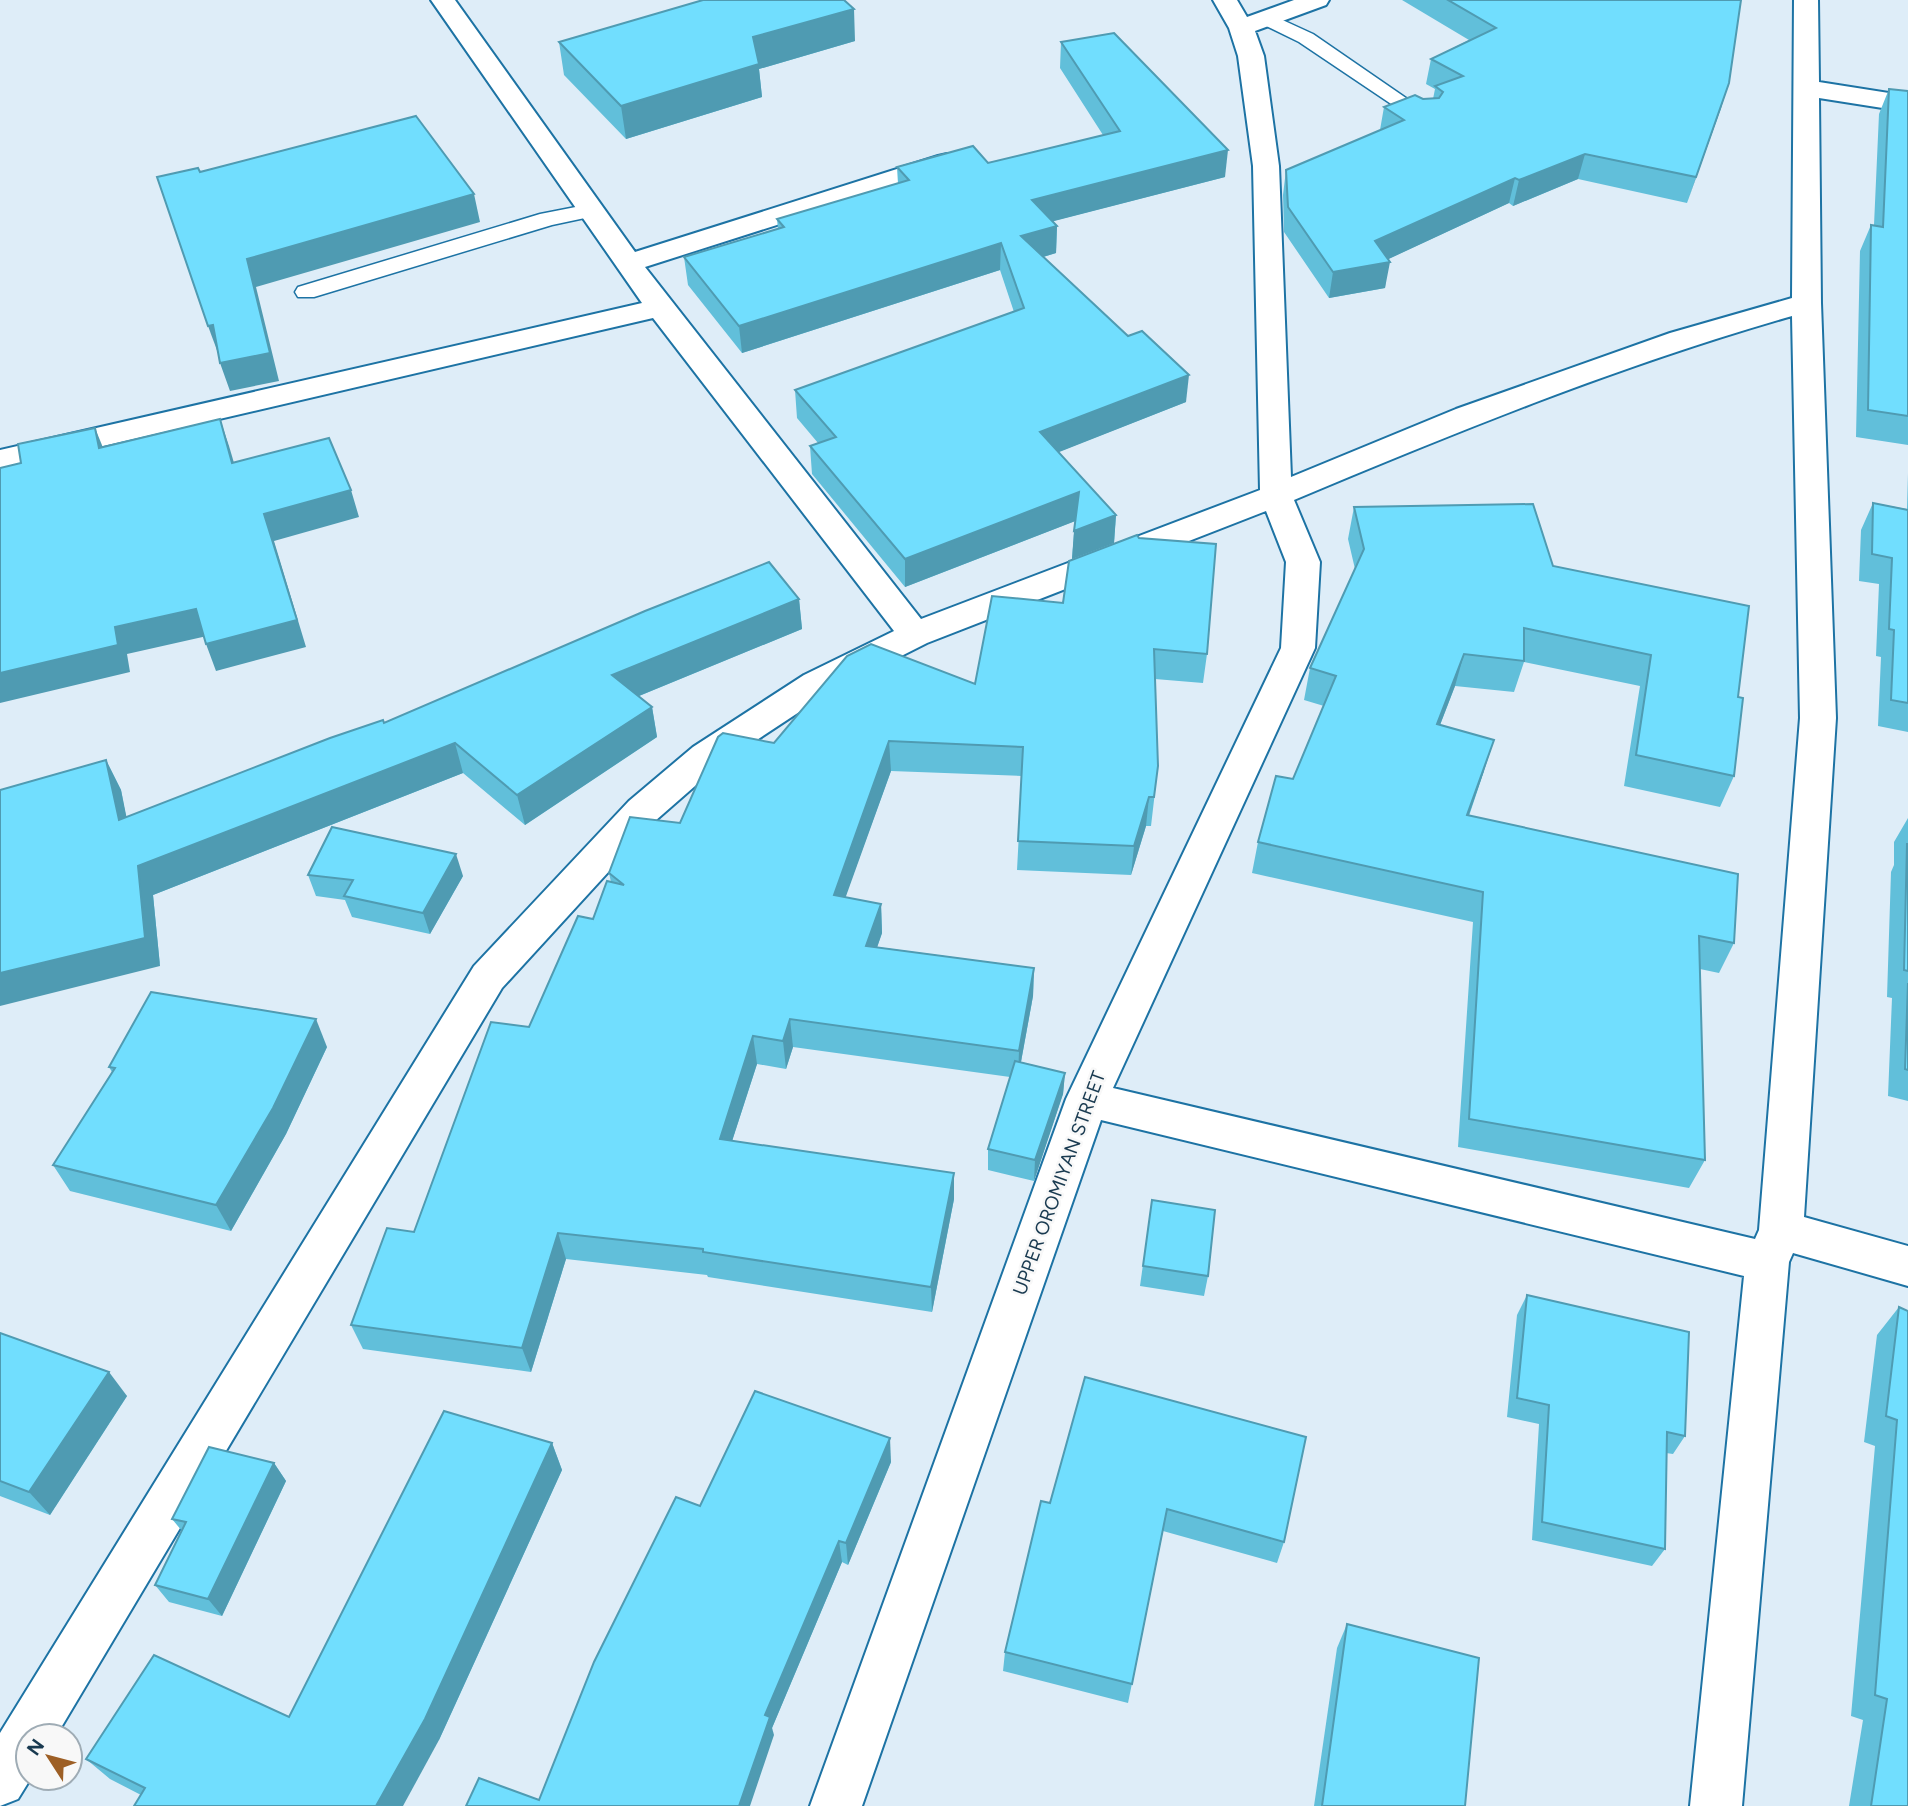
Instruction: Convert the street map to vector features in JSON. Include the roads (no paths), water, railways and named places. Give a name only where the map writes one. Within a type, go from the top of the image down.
[{"type":"street","points":[[443,0],[660,308],[915,635]]},
{"type":"street","points":[[1225,0],[1254,23]]},
{"type":"street","points":[[1254,23],[1317,0]]},
{"type":"street","points":[[1716,1806],[1774,1246],[1818,718],[1805,303],[1806,0]]},
{"type":"street","points":[[1254,23],[1251,57],[1266,166],[1276,495]]},
{"type":"street","points":[[1806,88],[1908,104]]},
{"type":"street","points":[[628,263],[972,154]]},
{"type":"street","points":[[0,1781],[488,977],[642,811],[706,756],[816,684],[915,635],[1276,495],[1467,416],[1680,340],[1805,303]]},
{"type":"street","points":[[0,460],[660,308]]},
{"type":"street","name":"UPPER OROMIYAN STREET","points":[[836,1806],[1087,1099],[1298,648],[1303,562],[1276,495]]},
{"type":"street","points":[[1087,1099],[1774,1246],[1908,1266]]},
{"type":"lane","points":[[1254,23],[1306,38],[1425,118]]},
{"type":"lane","points":[[306,292],[548,219],[591,211]]}]
